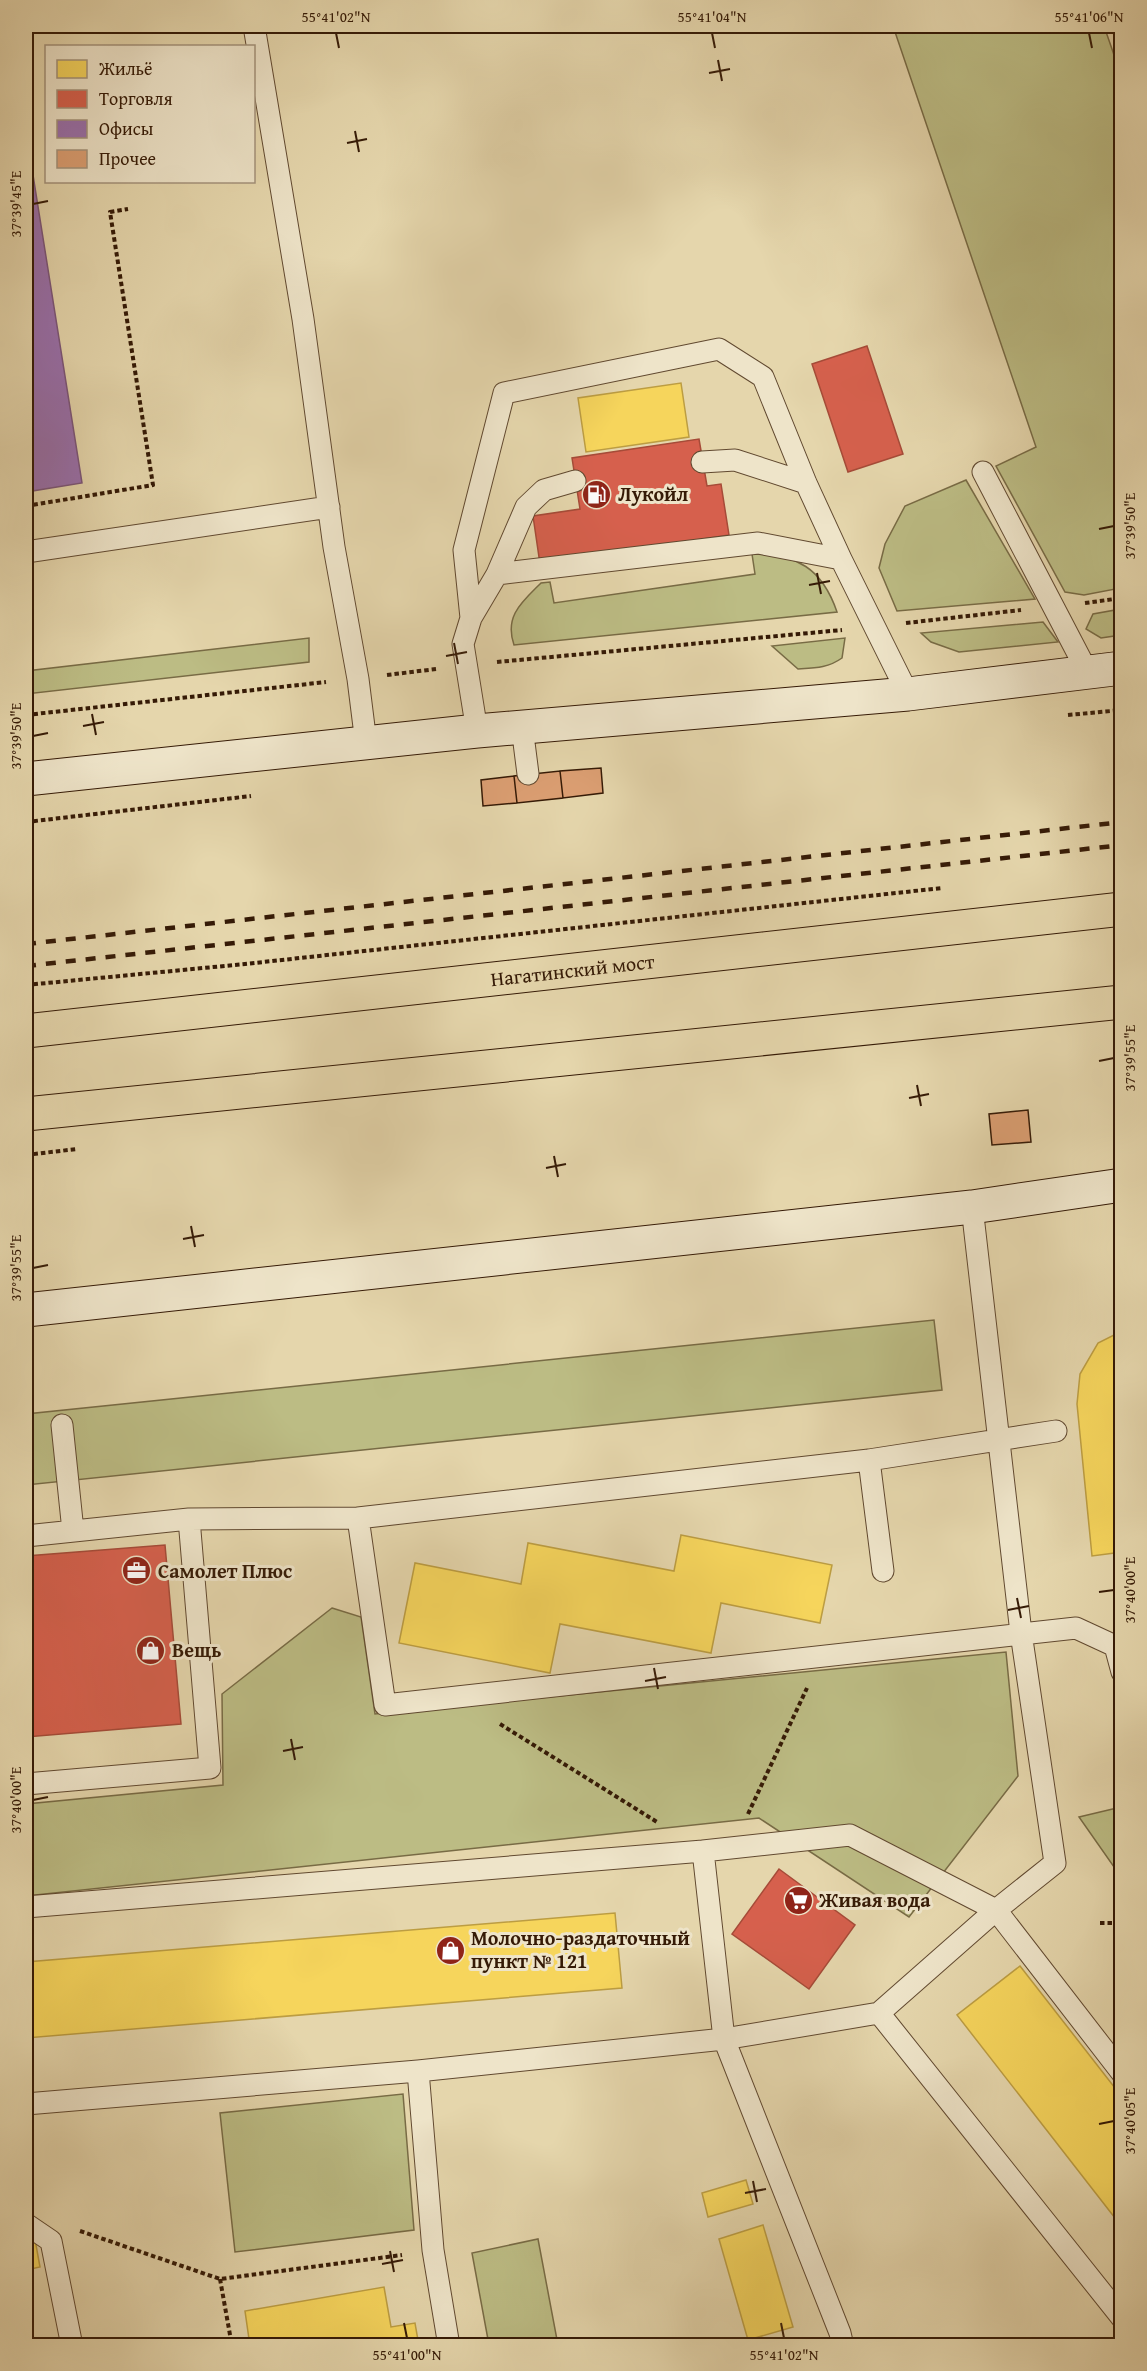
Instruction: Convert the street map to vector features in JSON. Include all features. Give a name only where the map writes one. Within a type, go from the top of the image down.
[{"type":"main road","points":[[26,779],[522,726],[908,694],[1122,668]]},
{"type":"main road","name":"Нагатинский мост","points":[[26,1031],[1122,909]]},
{"type":"main road","points":[[26,1114],[1122,1002]]},
{"type":"main road","points":[[26,1310],[972,1207],[1122,1185]]},
{"type":"lane","points":[[254,26],[303,319],[329,507],[366,742]]},
{"type":"lane","points":[[471,618],[464,550],[504,393],[718,349],[763,377],[806,483],[908,694]]},
{"type":"lane","points":[[702,462],[735,460],[806,483]]},
{"type":"lane","points":[[983,472],[1088,673]]},
{"type":"lane","points":[[477,731],[463,644],[471,618],[496,574],[526,507],[544,490],[575,481]]},
{"type":"lane","points":[[26,552],[329,507]]},
{"type":"lane","points":[[496,574],[758,543],[841,559]]},
{"type":"lane","points":[[522,726],[528,774]]},
{"type":"lane","points":[[26,2104],[418,2071],[724,2039],[879,2013],[996,1910],[1055,1863],[1021,1634],[972,1207]]},
{"type":"lane","points":[[62,1425],[73,1531]]},
{"type":"lane","points":[[26,1536],[189,1520],[358,1518],[869,1460],[1056,1431]]},
{"type":"lane","points":[[869,1460],[883,1571]]},
{"type":"lane","points":[[358,1518],[385,1705],[1076,1628],[1115,1646],[1122,1672]]},
{"type":"lane","points":[[26,1784],[210,1768],[189,1520]]},
{"type":"lane","points":[[26,1907],[704,1851],[850,1835],[996,1910],[1122,2073]]},
{"type":"lane","points":[[704,1851],[724,2039],[840,2333],[843,2346]]},
{"type":"lane","points":[[879,2013],[1122,2318]]},
{"type":"lane","points":[[418,2071],[433,2250],[449,2346]]},
{"type":"lane","points":[[26,2224],[51,2241],[72,2346]]},
{"type":"path","points":[[1112,26],[1122,53]]},
{"type":"path","points":[[26,506],[153,485],[110,212],[128,209]]},
{"type":"path","points":[[874,627],[1122,598]]},
{"type":"path","points":[[26,985],[257,963],[944,888]]},
{"type":"path","points":[[733,1848],[822,1656]]},
{"type":"path","points":[[454,1698],[535,1744],[704,1851]]},
{"type":"path","points":[[1100,1923],[1122,1923]]},
{"type":"path","points":[[80,2230],[220,2279],[433,2250]]},
{"type":"path","points":[[220,2279],[232,2346]]},
{"type":"green space","points":[[893,26],[1104,26],[1122,78],[1121,588],[1084,595],[1065,592],[996,466],[1036,447]]},
{"type":"green space","points":[[966,480],[1035,599],[897,611],[879,568],[885,544],[905,506]]},
{"type":"green space","points":[[752,554],[782,557],[806,566],[824,584],[837,612],[514,645],[511,626],[513,618],[521,603],[541,583],[550,582],[554,603],[755,574]]},
{"type":"green space","points":[[1121,609],[1121,635],[1101,638],[1086,629],[1093,614]]},
{"type":"green space","points":[[1043,622],[1058,642],[959,652],[931,642],[921,633]]},
{"type":"green space","points":[[309,638],[309,662],[26,694],[26,671]]},
{"type":"green space","points":[[845,638],[842,658],[827,666],[816,668],[798,669],[772,646]]},
{"type":"green space","points":[[934,1320],[942,1390],[26,1485],[26,1414]]},
{"type":"green space","points":[[332,1608],[361,1617],[375,1714],[1006,1652],[1018,1776],[909,1917],[759,1818],[26,1896],[26,1804],[223,1785],[222,1694]]},
{"type":"green space","points":[[1122,1807],[1121,1877],[1079,1817]]},
{"type":"green space","points":[[403,2094],[414,2230],[235,2252],[220,2113]]},
{"type":"green space","points":[[538,2239],[558,2345],[489,2345],[472,2253]]},
{"type":"building: Жильё","points":[[681,383],[689,437],[586,452],[578,398]]},
{"type":"building: Жильё","points":[[1122,1331],[1122,1552],[1092,1556],[1077,1404],[1080,1374],[1098,1343]]},
{"type":"building: Жильё","points":[[681,1535],[832,1565],[820,1623],[721,1603],[711,1653],[560,1624],[550,1673],[399,1643],[415,1563],[521,1584],[528,1543],[674,1571]]},
{"type":"building: Жильё","points":[[615,1913],[622,1988],[26,2038],[26,1962]]},
{"type":"building: Жильё","points":[[1020,1966],[1122,2097],[1122,2227],[957,2015]]},
{"type":"building: Жильё","points":[[746,2180],[753,2204],[708,2217],[702,2193]]},
{"type":"building: Жильё","points":[[763,2225],[793,2327],[748,2340],[719,2239]]},
{"type":"building: Жильё","points":[[34,2234],[40,2267],[26,2270],[26,2236]]},
{"type":"building: Жильё","points":[[384,2287],[391,2327],[415,2323],[419,2346],[250,2346],[245,2311]]},
{"type":"building: Торговля","points":[[867,346],[903,454],[848,472],[812,364]]},
{"type":"building: Торговля","points":[[699,439],[707,486],[721,484],[729,535],[540,564],[533,516],[580,509],[572,458]]},
{"type":"building: Торговля","points":[[165,1545],[181,1724],[26,1737],[26,1556]]},
{"type":"building: Торговля","points":[[779,1869],[855,1925],[809,1989],[732,1934]]},
{"type":"building: Офисы","points":[[26,131],[82,483],[26,492]]},
{"type":"building: Прочее","points":[[601,768],[603,793],[563,798],[560,771]]},
{"type":"building: Прочее","points":[[560,771],[563,798],[517,803],[514,776]]},
{"type":"building: Прочее","points":[[514,776],[517,803],[483,806],[481,780]]},
{"type":"building: Прочее","points":[[1028,1110],[1031,1142],[992,1145],[989,1114]]},
{"type":"railway","points":[[26,944],[1122,822]]},
{"type":"railway","points":[[26,966],[1122,845]]},
{"type":"place","name":"Лукойл","points":[[597,494]]},
{"type":"place","name":"Самолет Плюс","points":[[137,1571]]},
{"type":"place","name":"Вещь","points":[[151,1650]]},
{"type":"place","name":"Живая вода","points":[[798,1900]]},
{"type":"place","name":"Молочно-раздаточный пункт № 121","points":[[450,1950]]}]
